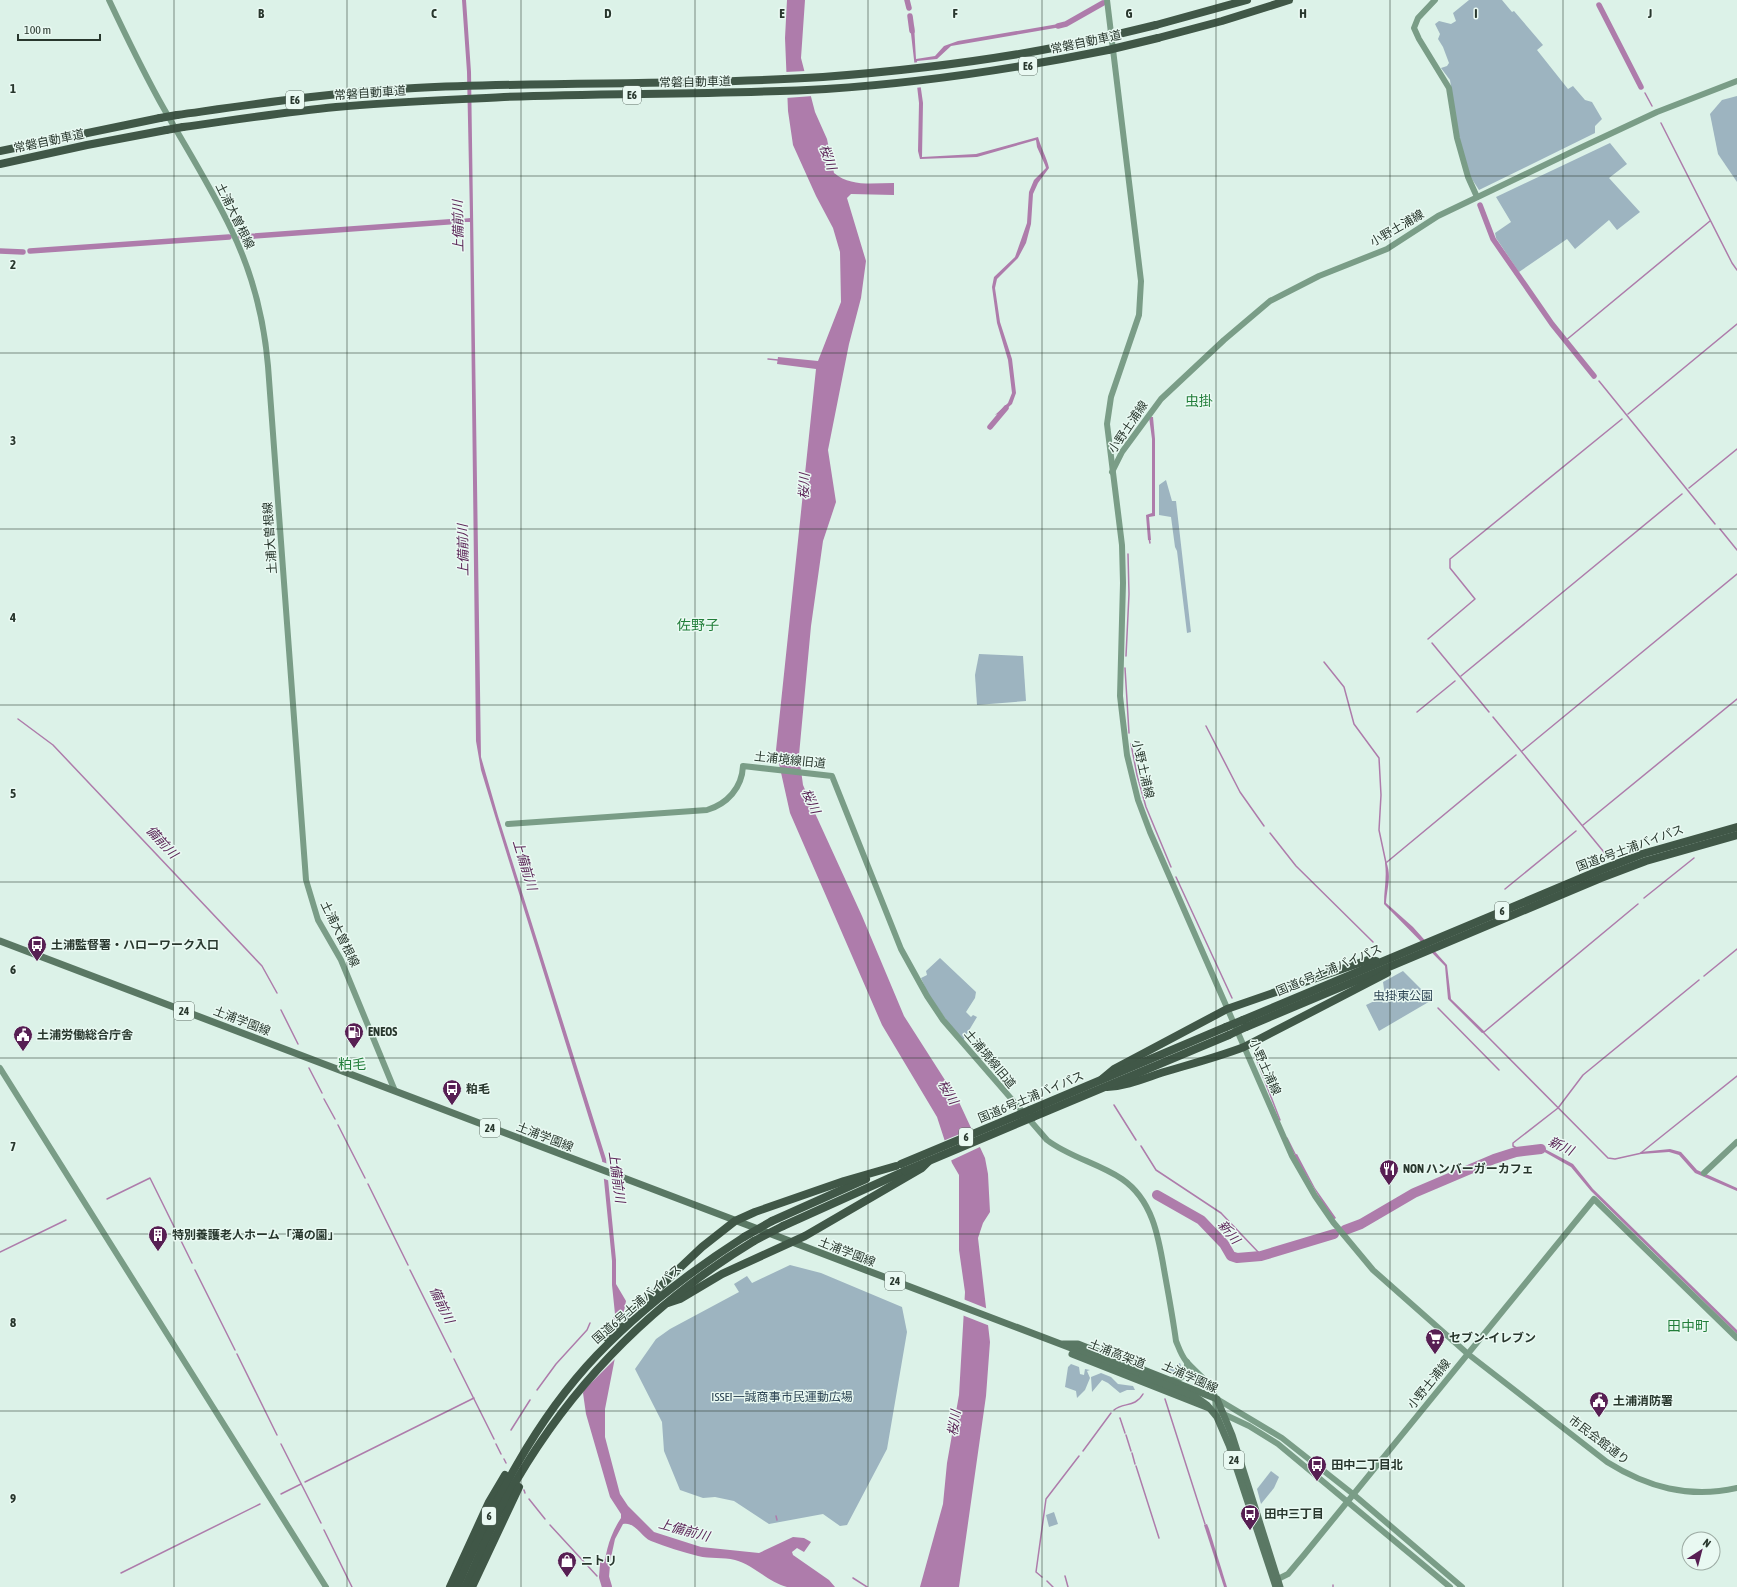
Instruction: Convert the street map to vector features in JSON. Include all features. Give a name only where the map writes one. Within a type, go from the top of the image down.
[{"type":"highway","name":"常磐自動車道","points":[[0,151],[86,132],[177,115],[257,104],[412,88],[507,84],[822,77],[946,65],[1026,53],[1106,37],[1156,26],[1247,0]]},
{"type":"highway","name":"常磐自動車道","points":[[0,164],[87,144],[183,127],[335,107],[507,97],[758,92],[835,88],[947,78],[1030,65],[1108,50],[1222,21],[1289,0]]},
{"type":"highway","name":"国道6号土浦バイパス","points":[[465,1587],[508,1496],[534,1453],[575,1394],[630,1335],[663,1305],[710,1269],[754,1241],[783,1226],[906,1174],[930,1161],[1102,1079],[1395,968],[1400,963],[1599,875],[1642,854],[1737,827]]},
{"type":"highway","name":"国道6号土浦バイパス","points":[[1245,1024],[1360,966],[1368,960],[1380,961],[1599,875],[1737,835]]},
{"type":"highway","points":[[1102,1079],[1114,1068],[1227,1009],[1360,966]]},
{"type":"highway","points":[[1107,1087],[1141,1080],[1244,1047],[1371,978]]},
{"type":"highway","name":"国道6号土浦バイパス","points":[[457,1587],[485,1524],[527,1448],[576,1380],[598,1354],[610,1336],[637,1313],[681,1280],[744,1237],[772,1221],[898,1165],[1032,1113],[1107,1087],[1228,1031]]},
{"type":"highway","points":[[637,1313],[702,1247],[735,1221],[755,1212],[844,1181],[898,1165]]},
{"type":"highway","points":[[663,1305],[680,1299],[722,1274],[792,1243],[906,1174]]},
{"type":"highway","points":[[450,1587],[491,1497],[527,1448]]},
{"type":"highway","points":[[472,1587],[534,1453]]},
{"type":"main road","name":"土浦学園線","points":[[0,941],[1056,1343],[1068,1352],[1075,1355],[1215,1410],[1275,1585]]},
{"type":"main road","name":"土浦学園線","points":[[1056,1343],[1078,1344],[1217,1399],[1223,1414],[1275,1585]]},
{"type":"main road","name":"土浦高架道","points":[[1056,1343],[1196,1397],[1207,1405],[1217,1417],[1230,1445],[1275,1585]]},
{"type":"street","name":"土浦大曽根線","points":[[109,0],[158,99],[232,230],[245,262],[257,300],[262,320],[268,366],[306,880],[318,920],[346,971],[395,1091]]},
{"type":"street","points":[[1107,0],[1141,282],[1139,315],[1107,411],[1112,472]]},
{"type":"street","points":[[1436,0],[1418,18],[1414,28],[1419,39],[1449,88],[1457,138],[1468,177],[1478,197]]},
{"type":"street","name":"小野土浦線","points":[[1275,1585],[1288,1574],[1346,1501],[1468,1354],[1374,1270],[1333,1222],[1315,1196],[1292,1156],[1150,832],[1130,770],[1120,696],[1123,583],[1122,545],[1112,472],[1122,452],[1161,399],[1224,340],[1270,301],[1320,276],[1387,249],[1438,216],[1657,112],[1737,81]]},
{"type":"street","name":"土浦境線旧道","points":[[508,824],[707,810],[719,806],[734,792],[742,777],[743,766],[832,776],[901,949],[942,1020],[1046,1140],[1062,1150],[1123,1180],[1140,1196],[1151,1214],[1160,1246],[1176,1341],[1187,1362],[1209,1385],[1217,1399]]},
{"type":"street","points":[[0,1068],[326,1587]]},
{"type":"street","points":[[1704,1173],[1737,1142]]},
{"type":"street","points":[[1468,1354],[1594,1199],[1737,1338]]},
{"type":"street","name":"市民会館通り","points":[[1468,1354],[1606,1462],[1637,1480],[1658,1487],[1691,1492],[1737,1488]]},
{"type":"street","points":[[1171,1380],[1176,1380],[1184,1376],[1188,1368],[1187,1362]]},
{"type":"street","points":[[1450,1587],[1278,1444],[1263,1434],[1215,1410],[1217,1399],[1282,1438],[1353,1494],[1462,1587]]},
{"type":"green space","points":[[1469,0],[1502,0],[1512,12],[1514,11],[1543,45],[1537,50],[1568,89],[1573,86],[1585,100],[1592,102],[1602,119],[1595,126],[1595,133],[1479,190],[1470,176],[1460,143],[1450,80],[1441,68],[1447,66],[1449,63],[1443,47],[1438,39],[1440,34],[1435,24],[1439,21],[1451,24],[1456,21],[1453,13]]},
{"type":"green space","points":[[1737,96],[1737,182],[1718,154],[1710,114],[1722,100]]},
{"type":"green space","points":[[1610,143],[1627,164],[1609,178],[1640,212],[1617,230],[1609,220],[1575,249],[1567,239],[1519,272],[1496,238],[1495,233],[1511,222],[1496,197]]},
{"type":"green space","points":[[1166,480],[1172,501],[1176,501],[1191,632],[1187,633],[1177,551],[1175,547],[1171,517],[1159,515],[1159,485]]},
{"type":"green space","points":[[979,654],[1023,656],[1026,701],[977,705],[975,675]]},
{"type":"green space","points":[[940,958],[976,992],[975,998],[966,1012],[971,1017],[973,1015],[977,1017],[962,1042],[928,994],[921,978],[927,975],[926,971]]},
{"type":"green space","name":"虫掛東公園","points":[[1403,971],[1432,1000],[1379,1031],[1366,1005],[1385,996],[1383,982]]},
{"type":"green space","name":"ISSEI一誠商事市民運動広場","points":[[790,1265],[821,1273],[902,1307],[907,1332],[887,1449],[847,1525],[840,1526],[823,1514],[769,1524],[734,1501],[715,1497],[703,1498],[680,1490],[664,1451],[662,1422],[635,1369],[656,1339],[670,1329],[739,1292],[734,1284],[747,1276],[752,1283]]},
{"type":"green space","points":[[1180,1363],[1183,1371],[1180,1374],[1165,1371]]},
{"type":"green space","points":[[1071,1364],[1079,1367],[1080,1374],[1084,1375],[1085,1369],[1090,1370],[1087,1371],[1090,1378],[1085,1390],[1077,1398],[1076,1391],[1065,1387],[1068,1367]]},
{"type":"green space","points":[[1101,1373],[1111,1377],[1118,1384],[1133,1386],[1135,1390],[1127,1390],[1120,1393],[1102,1380],[1092,1392],[1091,1377]]},
{"type":"green space","points":[[1271,1471],[1279,1477],[1274,1488],[1261,1504],[1257,1489]]},
{"type":"green space","points":[[1054,1512],[1058,1524],[1049,1527],[1046,1515]]},
{"type":"water","points":[[462,0],[466,0],[471,72],[481,757],[498,816],[606,1159],[616,1260],[616,1284],[626,1301],[605,1409],[605,1437],[620,1494],[628,1506],[654,1532],[701,1547],[759,1553],[793,1537],[804,1538],[811,1542],[804,1552],[797,1548],[792,1552],[793,1555],[829,1580],[835,1587],[787,1587],[780,1585],[742,1562],[698,1556],[674,1549],[647,1539],[634,1527],[627,1524],[623,1524],[615,1539],[607,1576],[603,1576],[608,1546],[613,1532],[621,1518],[621,1514],[610,1497],[586,1414],[583,1393],[615,1314],[612,1285],[612,1261],[602,1160],[481,770],[476,741],[470,222],[462,222],[461,219],[470,218],[467,72]]},
{"type":"water","name":"桜川","points":[[787,0],[805,0],[801,58],[815,112],[827,139],[834,173],[847,180],[855,182],[870,184],[894,183],[894,195],[851,194],[847,198],[866,261],[861,298],[849,344],[828,450],[836,502],[823,541],[811,626],[799,755],[803,785],[862,916],[904,1016],[959,1102],[985,1158],[988,1174],[990,1212],[983,1223],[978,1238],[990,1342],[986,1396],[959,1587],[920,1587],[943,1504],[947,1463],[959,1395],[965,1292],[959,1250],[959,1175],[952,1163],[937,1117],[882,1025],[790,813],[776,750],[816,369],[777,364],[778,357],[818,361],[841,302],[840,252],[833,228],[816,196],[793,145],[788,111],[785,38]]},
{"type":"water","points":[[1064,23],[1067,26],[951,46],[937,59],[917,61],[923,103],[922,157],[976,154],[1038,137],[1049,168],[1038,183],[1033,194],[1031,224],[1026,243],[1018,258],[997,279],[995,288],[1000,322],[1012,359],[1016,393],[1012,404],[1003,412],[995,415],[1008,403],[1012,393],[1008,360],[997,323],[992,287],[994,277],[1015,257],[1027,223],[1029,192],[1034,180],[1046,168],[1037,147],[1036,140],[977,157],[920,159],[918,151],[919,103],[910,25],[914,25],[916,59],[935,56],[944,46],[958,41]]},
{"type":"water","points":[[1149,417],[1153,417],[1155,439],[1155,516],[1149,517],[1151,540],[1148,540],[1146,515],[1152,513],[1152,439]]},
{"type":"water","points":[[1386,861],[1389,877],[1386,903],[1413,927],[1447,965],[1451,999],[1485,1032],[1482,1033],[1448,999],[1445,966],[1384,904]]},
{"type":"water","name":"新川","points":[[1533,1147],[1541,1147],[1573,1164],[1593,1189],[1737,1330],[1737,1334],[1591,1191],[1571,1167],[1541,1150],[1528,1153],[1526,1150]]},
{"type":"water","points":[[1670,1149],[1681,1152],[1697,1170],[1737,1188],[1737,1191],[1695,1173],[1679,1155],[1669,1152],[1641,1154],[1640,1152]]},
{"type":"water","points":[[1297,1154],[1315,1188],[1336,1218],[1333,1220],[1294,1155]]},
{"type":"water","points":[[1207,1524],[1227,1587],[1224,1587],[1204,1525]]},
{"type":"pier","points":[[919,62],[923,87],[915,88],[912,63]]},
{"type":"pier","points":[[806,71],[813,96],[786,98],[785,72]]},
{"type":"pier","points":[[974,1128],[982,1146],[950,1161],[943,1141]]},
{"type":"pier","points":[[600,1161],[608,1164],[610,1181],[602,1178]]},
{"type":"pier","points":[[963,1299],[988,1309],[990,1326],[962,1315]]},
{"type":"pier","points":[[626,1315],[617,1357],[581,1393],[602,1342]]},
{"type":"waterway","points":[[907,0],[909,8]]},
{"type":"waterway","points":[[1058,26],[1066,24],[1103,3]]},
{"type":"waterway","points":[[1599,5],[1641,87]]},
{"type":"waterway","points":[[910,16],[912,31]]},
{"type":"waterway","points":[[1645,93],[1652,106]]},
{"type":"waterway","points":[[1661,123],[1732,263],[1737,270]]},
{"type":"waterway","points":[[1480,205],[1493,239],[1552,324],[1594,376]]},
{"type":"waterway","name":"上備前川","points":[[241,237],[461,221]]},
{"type":"waterway","points":[[1565,341],[1710,221]]},
{"type":"waterway","points":[[30,251],[229,237]]},
{"type":"waterway","points":[[0,251],[23,252]]},
{"type":"waterway","points":[[1628,414],[1737,324]]},
{"type":"waterway","points":[[768,359],[778,360]]},
{"type":"waterway","points":[[1599,381],[1715,524]]},
{"type":"waterway","points":[[990,427],[1006,408]]},
{"type":"waterway","points":[[1428,639],[1475,599],[1450,568],[1450,559],[1622,419]]},
{"type":"waterway","points":[[1689,488],[1737,449]]},
{"type":"waterway","points":[[1461,676],[1682,494]]},
{"type":"waterway","points":[[1720,529],[1737,550]]},
{"type":"waterway","points":[[1149,538],[1150,543]]},
{"type":"waterway","points":[[1126,656],[1129,594],[1128,554]]},
{"type":"waterway","points":[[1522,751],[1737,574]]},
{"type":"waterway","points":[[1432,643],[1489,712]]},
{"type":"waterway","points":[[1324,662],[1344,687],[1354,724],[1379,758],[1381,795],[1379,830],[1386,863]]},
{"type":"waterway","points":[[1125,668],[1129,733]]},
{"type":"waterway","points":[[1417,712],[1455,681]]},
{"type":"waterway","points":[[1583,825],[1737,699]]},
{"type":"waterway","points":[[1493,717],[1608,857]]},
{"type":"waterway","name":"備前川","points":[[18,719],[53,745],[262,966],[277,993]]},
{"type":"waterway","points":[[1206,726],[1240,792],[1264,826]]},
{"type":"waterway","points":[[1131,744],[1137,775],[1146,807],[1171,867]]},
{"type":"waterway","points":[[1387,862],[1516,755]]},
{"type":"waterway","points":[[1505,889],[1576,831]]},
{"type":"waterway","points":[[1270,833],[1296,866],[1373,942]]},
{"type":"waterway","points":[[1644,898],[1694,858]]},
{"type":"waterway","points":[[1176,877],[1232,998]]},
{"type":"waterway","points":[[1484,1032],[1638,904]]},
{"type":"waterway","points":[[1704,976],[1737,949]]},
{"type":"waterway","points":[[1524,1152],[1513,1146],[1513,1143],[1558,1108],[1583,1075],[1699,980]]},
{"type":"waterway","points":[[1438,1008],[1499,1070]]},
{"type":"waterway","name":"備前川","points":[[281,1010],[298,1044]]},
{"type":"waterway","points":[[1483,1032],[1608,1158],[1615,1159],[1642,1153]]},
{"type":"waterway","points":[[1254,1053],[1280,1120]]},
{"type":"waterway","name":"備前川","points":[[309,1068],[322,1093]]},
{"type":"waterway","points":[[1642,1152],[1737,1076]]},
{"type":"waterway","name":"備前川","points":[[324,1099],[335,1119]]},
{"type":"waterway","points":[[1114,1105],[1136,1140]]},
{"type":"waterway","name":"備前川","points":[[338,1125],[365,1178]]},
{"type":"waterway","points":[[1287,1138],[1296,1156]]},
{"type":"waterway","points":[[1141,1146],[1156,1170],[1221,1213],[1260,1254]]},
{"type":"waterway","name":"新川","points":[[1345,1230],[1361,1224],[1414,1193],[1494,1159],[1516,1152],[1541,1149]]},
{"type":"waterway","points":[[107,1199],[150,1178],[192,1263]]},
{"type":"waterway","name":"備前川","points":[[368,1184],[408,1265]]},
{"type":"waterway","name":"新川","points":[[1157,1195],[1201,1220],[1224,1244],[1231,1256],[1237,1258],[1261,1256],[1334,1234]]},
{"type":"waterway","points":[[0,1252],[66,1220]]},
{"type":"waterway","points":[[195,1270],[235,1350]]},
{"type":"waterway","name":"備前川","points":[[410,1270],[451,1352]]},
{"type":"waterway","points":[[537,1390],[556,1364],[587,1330],[590,1323]]},
{"type":"waterway","points":[[237,1354],[277,1435]]},
{"type":"waterway","name":"備前川","points":[[454,1359],[494,1439]]},
{"type":"waterway","points":[[1114,1410],[1121,1406],[1133,1403],[1143,1394]]},
{"type":"waterway","points":[[305,1482],[474,1398]]},
{"type":"waterway","points":[[1165,1399],[1205,1524]]},
{"type":"waterway","points":[[511,1430],[530,1400]]},
{"type":"waterway","points":[[1083,1451],[1111,1413]]},
{"type":"waterway","points":[[1120,1418],[1125,1433]]},
{"type":"waterway","points":[[1126,1435],[1131,1451]]},
{"type":"waterway","points":[[281,1444],[321,1523]]},
{"type":"waterway","name":"備前川","points":[[496,1444],[501,1454]]},
{"type":"waterway","points":[[1132,1453],[1135,1464]]},
{"type":"waterway","points":[[1042,1577],[1036,1572],[1046,1499],[1079,1456]]},
{"type":"waterway","name":"備前川","points":[[504,1459],[506,1463]]},
{"type":"waterway","points":[[1136,1466],[1159,1538]]},
{"type":"waterway","points":[[281,1494],[301,1484]]},
{"type":"waterway","name":"備前川","points":[[529,1499],[545,1519]]},
{"type":"waterway","points":[[121,1573],[260,1504]]},
{"type":"waterway","points":[[776,1516],[777,1520]]},
{"type":"waterway","name":"備前川","points":[[550,1525],[597,1576]]},
{"type":"waterway","points":[[324,1530],[352,1587]]},
{"type":"waterway","points":[[605,1564],[604,1577],[607,1587]]},
{"type":"waterway","points":[[1065,1576],[1068,1587]]},
{"type":"waterway","points":[[853,1578],[867,1587]]},
{"type":"waterway","points":[[1047,1581],[1053,1587]]},
{"type":"place","name":"土浦監督署・ハローワーク入口","points":[[37,962]]},
{"type":"place","name":"ENEOS","points":[[354,1049]]},
{"type":"place","name":"土浦労働総合庁舎","points":[[23,1052]]},
{"type":"place","name":"粕毛","points":[[452,1106]]},
{"type":"place","name":"NON ハンバーガーカフェ","points":[[1389,1186]]},
{"type":"place","name":"特別養護老人ホーム「滝の園」","points":[[158,1252]]},
{"type":"place","name":"セブン-イレブン","points":[[1435,1355]]},
{"type":"place","name":"土浦消防署","points":[[1599,1418]]},
{"type":"place","name":"田中二丁目北","points":[[1317,1482]]},
{"type":"place","name":"田中三丁目","points":[[1250,1531]]},
{"type":"place","name":"ニトリ","points":[[567,1578]]},
{"type":"district","name":"虫掛","points":[[1199,401]]},
{"type":"district","name":"佐野子","points":[[698,625]]},
{"type":"district","name":"粕毛","points":[[352,1064]]},
{"type":"district","name":"田中町","points":[[1688,1326]]}]
